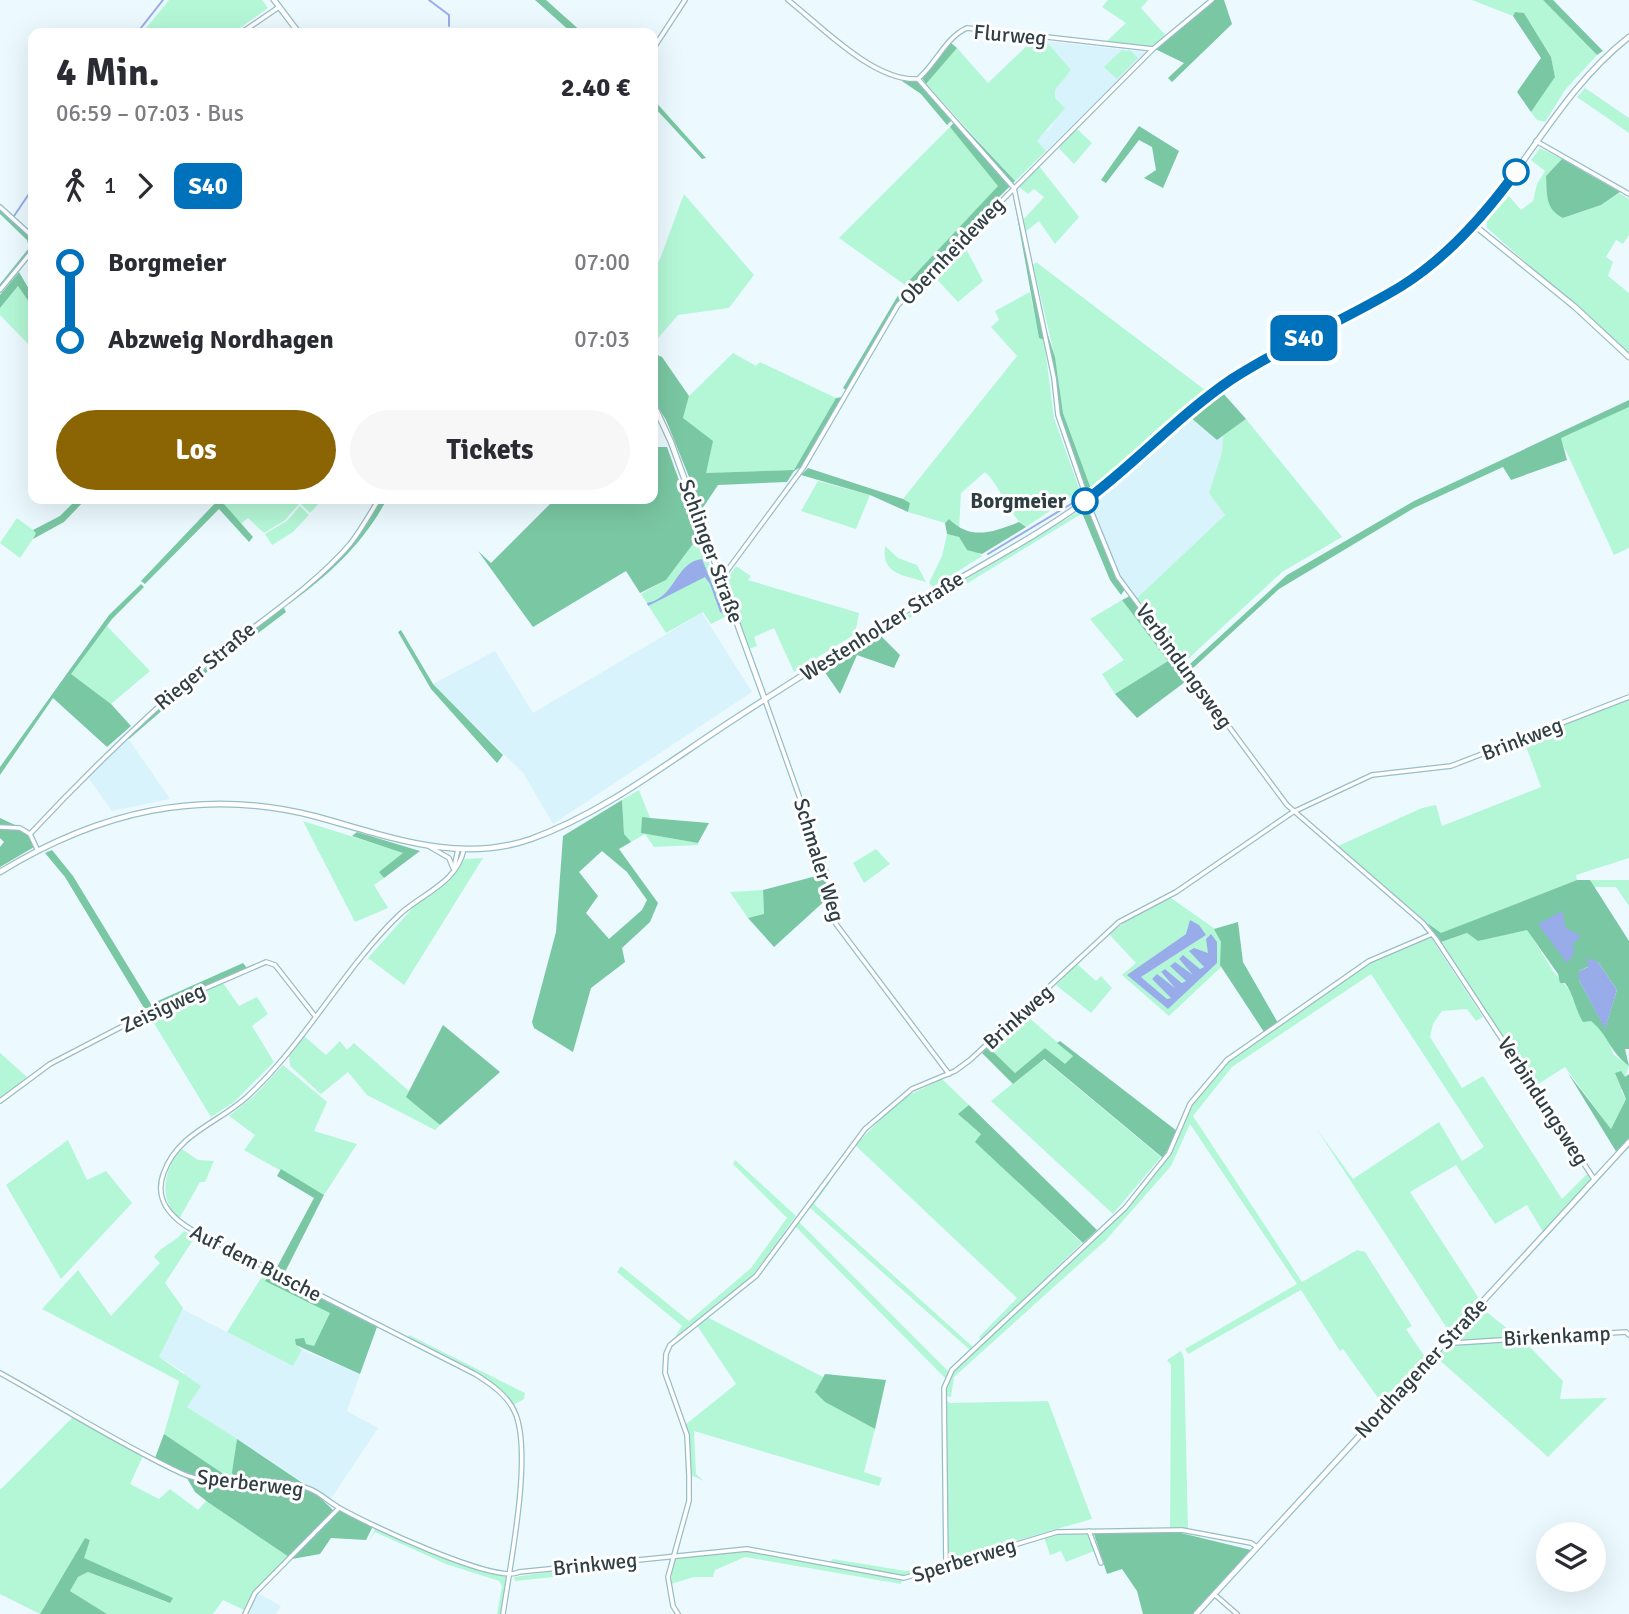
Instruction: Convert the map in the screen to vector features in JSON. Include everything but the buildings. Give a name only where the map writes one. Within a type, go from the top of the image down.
[{"type":"main road","points":[[274,0],[295,28]]},
{"type":"main road","name":"Westenholzer Straße","points":[[0,872],[37,849],[76,831],[122,816],[166,807],[210,803],[271,807],[311,815],[394,840],[461,849],[509,845],[564,825],[614,797],[1087,500],[1230,380],[1275,352],[1401,287],[1439,258],[1474,225],[1496,200],[1576,87],[1629,37]]},
{"type":"main road","points":[[1474,225],[1575,307],[1629,357]]},
{"type":"main road","name":"Schlinger Straße","points":[[658,412],[765,700]]},
{"type":"main road","name":"Nordhagener Straße","points":[[1196,1614],[1629,1142]]},
{"type":"street","points":[[658,41],[685,0]]},
{"type":"street","points":[[788,0],[872,67],[902,78],[918,79]]},
{"type":"street","name":"Obernheideweg","points":[[721,579],[803,468],[898,305],[1153,49],[1212,0]]},
{"type":"street","points":[[248,28],[279,7]]},
{"type":"street","name":"Flurweg","points":[[918,79],[929,70],[957,33],[967,29],[1153,49]]},
{"type":"street","name":"Verbindungsweg","points":[[918,79],[1014,188],[1054,378],[1058,415],[1087,500],[1118,576],[1293,812],[1432,934],[1594,1179]]},
{"type":"street","points":[[1536,141],[1629,194]]},
{"type":"street","points":[[0,207],[28,232]]},
{"type":"street","points":[[0,290],[28,256]]},
{"type":"street","name":"Rieger Straße","points":[[30,834],[85,774],[146,717],[243,633],[315,578],[349,545],[376,504]]},
{"type":"street","name":"Brinkweg","points":[[678,1614],[673,1606],[668,1577],[671,1556],[689,1501],[689,1476],[687,1435],[665,1373],[666,1354],[670,1345],[756,1276],[865,1129],[899,1097],[961,1068],[1010,1026],[1119,922],[1177,892],[1293,812],[1372,775],[1451,766],[1629,697]]},
{"type":"street","name":"Schmaler Weg","points":[[765,700],[826,872],[836,925],[949,1074]]},
{"type":"street","points":[[0,827],[20,828],[30,834],[37,849]]},
{"type":"street","points":[[429,846],[449,858],[453,871]]},
{"type":"street","points":[[453,871],[461,849]]},
{"type":"street","name":"Auf dem Busche","points":[[453,871],[390,925],[251,1094],[193,1133],[172,1155],[161,1181],[164,1205],[177,1222],[475,1374],[500,1391],[516,1413],[524,1446],[503,1614]]},
{"type":"street","points":[[946,1566],[944,1388],[952,1370],[1125,1208],[1169,1153],[1190,1104],[1227,1060],[1369,961],[1432,934]]},
{"type":"street","name":"Zeisigweg","points":[[0,1101],[50,1064],[146,1014],[266,962],[275,965],[316,1016]]},
{"type":"street","name":"Birkenkamp","points":[[1447,1340],[1454,1342],[1628,1333]]},
{"type":"street","name":"Sperberweg","points":[[0,1373],[184,1475],[227,1482],[267,1481],[310,1489],[339,1508],[450,1559],[508,1576]]},
{"type":"street","points":[[246,1614],[255,1593],[339,1508]]},
{"type":"street","name":"Sperberweg","points":[[671,1556],[747,1549],[904,1578],[1048,1534],[1182,1530],[1251,1543],[1257,1547]]},
{"type":"street","points":[[1089,1531],[1101,1563]]},
{"type":"street","name":"Brinkweg","points":[[508,1576],[519,1572],[671,1556]]},
{"type":"street","points":[[510,1567],[519,1572]]},
{"type":"street","points":[[1214,1594],[1237,1614]]},
{"type":"shaded area","points":[[1046,41],[1146,52],[1046,151],[1036,141],[1052,126],[1055,90],[1071,70]]},
{"type":"shaded area","points":[[1190,417],[1217,440],[1223,436],[1222,452],[1209,493],[1225,515],[1136,599],[1120,577],[1090,502]]},
{"type":"shaded area","points":[[702,613],[752,692],[553,824],[524,774],[433,684],[495,651],[533,713]]},
{"type":"shaded area","points":[[127,737],[170,799],[112,811],[87,776]]},
{"type":"shaded area","points":[[182,1309],[293,1366],[302,1350],[360,1374],[347,1411],[378,1428],[330,1500],[187,1407],[184,1372],[159,1357]]},
{"type":"shaded area","points":[[258,1593],[281,1606],[276,1614],[247,1614]]},
{"type":"green space","points":[[169,0],[262,0],[268,8],[240,28],[146,28]]},
{"type":"green space","points":[[535,0],[546,0],[577,28],[566,28]]},
{"type":"green space","points":[[1108,0],[1148,0],[1141,8],[1166,36],[1153,47],[1106,42],[1126,23],[1102,7]]},
{"type":"green space","points":[[1214,0],[1224,0],[1232,24],[1172,82],[1168,78],[1184,63],[1155,49]]},
{"type":"green space","points":[[1472,0],[1543,0],[1597,55],[1565,90],[1545,122],[1537,120],[1531,112],[1555,77],[1551,57],[1524,13],[1515,12],[1513,16]]},
{"type":"green space","points":[[1543,0],[1553,0],[1603,51],[1597,55]]},
{"type":"green space","points":[[1515,12],[1524,13],[1551,57],[1555,77],[1531,112],[1517,92],[1541,58],[1513,16]]},
{"type":"green space","points":[[1034,39],[1046,41],[1071,70],[1055,90],[1055,98],[1065,108],[1037,141],[1046,151],[1015,181],[926,84],[957,48],[988,83]]},
{"type":"green space","points":[[951,43],[957,48],[926,84],[922,78]]},
{"type":"green space","points":[[1122,50],[1131,51],[1138,58],[1117,79],[1104,67]]},
{"type":"green space","points":[[917,80],[952,120],[947,125],[921,94],[902,81]]},
{"type":"green space","points":[[1585,88],[1629,118],[1629,133],[1577,97]]},
{"type":"green space","points":[[658,105],[706,158],[702,159],[658,111]]},
{"type":"green space","points":[[957,119],[1015,181],[909,288],[905,285],[998,186],[950,127]]},
{"type":"green space","points":[[1139,126],[1179,151],[1163,188],[1144,178],[1156,170],[1152,147],[1139,140],[1106,183],[1101,180]]},
{"type":"green space","points":[[950,127],[999,185],[905,285],[839,238]]},
{"type":"green space","points":[[1077,129],[1092,143],[1074,164],[1058,147]]},
{"type":"green space","points":[[1540,148],[1562,159],[1546,176],[1550,206],[1564,218],[1601,205],[1619,193],[1629,199],[1629,235],[1623,244],[1616,240],[1606,257],[1613,262],[1608,276],[1629,293],[1629,354],[1487,228],[1487,221],[1509,196],[1521,210],[1533,201],[1537,184],[1545,171],[1531,160]]},
{"type":"green space","points":[[1562,159],[1620,192],[1601,205],[1563,218],[1550,206],[1546,176]]},
{"type":"green space","points":[[1039,166],[1079,217],[1055,244],[1039,221],[1024,233],[1022,221],[1044,197],[1034,189],[1028,194],[1019,187]]},
{"type":"green space","points":[[684,194],[754,275],[729,308],[678,315],[658,338],[660,259]]},
{"type":"green space","points":[[1013,194],[1044,340],[1039,338]]},
{"type":"green space","points":[[0,208],[28,233],[28,244],[27,240],[0,214]]},
{"type":"green space","points":[[963,243],[983,281],[958,302],[930,272]]},
{"type":"green space","points":[[28,249],[28,254],[0,289],[0,284]]},
{"type":"green space","points":[[1036,262],[1205,390],[1091,489],[1063,413],[1055,357],[1033,265]]},
{"type":"green space","points":[[19,272],[28,287],[28,301],[18,286],[0,308],[0,295]]},
{"type":"green space","points":[[18,286],[28,301],[28,344],[0,315],[0,308]]},
{"type":"green space","points":[[903,287],[907,290],[846,390],[843,388]]},
{"type":"green space","points":[[1030,292],[1039,338],[1044,340],[1054,418],[1080,491],[1026,527],[1014,516],[985,472],[961,493],[959,529],[949,519],[945,523],[908,512],[910,503],[903,499],[1017,356],[991,327],[999,320],[995,311]]},
{"type":"green space","points":[[1044,323],[1055,357],[1063,413],[1091,489],[1087,491],[1059,415]]},
{"type":"green space","points":[[733,353],[756,366],[760,362],[836,398],[794,470],[706,473],[683,418],[689,396]]},
{"type":"green space","points":[[658,355],[662,357],[689,396],[683,418],[713,441],[706,473],[794,470],[836,398],[842,397],[801,467],[794,471],[787,482],[718,485],[702,509],[666,420],[658,407]]},
{"type":"green space","points":[[1222,392],[1246,419],[1217,440],[1190,417]]},
{"type":"green space","points":[[1629,400],[1629,407],[1561,438],[1567,460],[1511,480],[1503,467],[1414,508],[1279,589],[1192,669],[1190,664],[1287,575],[1414,501]]},
{"type":"green space","points":[[1629,407],[1629,548],[1614,555],[1560,438]]},
{"type":"green space","points":[[1246,419],[1342,537],[1282,572],[1189,658],[1182,659],[1136,599],[1225,515],[1209,493],[1222,452],[1223,436]]},
{"type":"green space","points":[[658,447],[667,447],[699,536],[666,580],[640,593],[626,571],[533,627],[478,551],[491,563],[550,504],[658,504]]},
{"type":"green space","points":[[808,468],[903,499],[910,503],[908,512],[870,495],[801,475]]},
{"type":"green space","points":[[818,481],[870,495],[856,529],[801,511]]},
{"type":"green space","points":[[72,504],[81,504],[64,522],[33,539],[36,533],[33,530],[60,516]]},
{"type":"green space","points":[[214,504],[224,504],[253,537],[249,542],[219,509],[145,584],[141,581]]},
{"type":"green space","points":[[223,504],[299,504],[285,520],[264,533],[248,518],[241,524]]},
{"type":"green space","points":[[301,504],[318,504],[310,513]]},
{"type":"green space","points":[[378,504],[384,504],[344,557],[289,604],[288,602],[350,547]]},
{"type":"green space","points":[[300,506],[309,515],[293,532],[272,545],[265,534],[287,521]]},
{"type":"green space","points":[[1084,508],[1088,510],[880,636],[878,633]]},
{"type":"green space","points":[[1088,510],[1125,589],[1121,595],[1110,580],[1082,513]]},
{"type":"green space","points":[[17,518],[37,533],[20,558],[0,543]]},
{"type":"green space","points":[[949,519],[957,526],[974,532],[1000,529],[1019,522],[1026,527],[982,554],[967,550],[959,537],[947,534],[945,523]]},
{"type":"green space","points":[[947,534],[959,537],[967,550],[975,550],[982,556],[933,587],[929,583],[942,556]]},
{"type":"green space","points":[[699,536],[729,615],[711,624],[703,612],[666,633],[641,594],[666,580]]},
{"type":"green space","points":[[885,546],[898,558],[917,565],[926,582],[902,575],[890,568],[885,556]]},
{"type":"green space","points":[[736,566],[751,576],[748,580],[859,613],[855,634],[794,672],[774,628],[754,637],[757,646],[749,649],[726,581]]},
{"type":"green space","points":[[141,584],[144,587],[112,619],[71,674],[111,704],[131,726],[107,747],[53,698],[0,775],[0,767],[109,615]]},
{"type":"green space","points":[[1130,596],[1189,679],[1137,718],[1115,694],[1168,661],[1122,600]]},
{"type":"green space","points":[[1122,600],[1168,661],[1115,694],[1102,674],[1124,660],[1090,619]]},
{"type":"green space","points":[[283,606],[286,612],[208,671],[129,739],[127,737],[244,635]]},
{"type":"green space","points":[[107,626],[150,671],[111,704],[70,674]]},
{"type":"green space","points":[[401,630],[433,684],[503,755],[497,763],[431,689],[398,632]]},
{"type":"green space","points":[[878,633],[900,655],[894,668],[857,655],[840,694],[824,671],[828,669],[825,665]]},
{"type":"green space","points":[[1629,699],[1629,858],[1576,875],[1577,880],[1440,934],[1338,846],[1422,808],[1436,805],[1442,826],[1541,787],[1524,741]]},
{"type":"green space","points":[[639,790],[650,818],[642,818],[642,833],[698,845],[654,847],[645,834],[631,842],[624,835],[622,800]]},
{"type":"green space","points":[[622,800],[624,834],[631,842],[619,849],[658,903],[650,922],[622,948],[625,962],[591,988],[573,1052],[534,1028],[532,1022],[556,932],[563,836]],"holes":[[[602,851],[627,872],[647,900],[642,910],[609,939],[586,913],[598,896],[579,872]]]},
{"type":"green space","points":[[642,817],[709,823],[698,843],[641,833]]},
{"type":"green space","points":[[0,818],[30,832],[34,847],[0,867],[0,847],[4,842],[0,838]]},
{"type":"green space","points":[[303,821],[404,853],[380,872],[384,878],[374,885],[388,908],[355,922]]},
{"type":"green space","points":[[357,832],[420,851],[384,878],[379,872],[403,853],[352,836]]},
{"type":"green space","points":[[876,849],[890,864],[864,883],[853,863]]},
{"type":"green space","points":[[52,850],[73,876],[151,1004],[243,963],[247,968],[154,1009],[144,1008],[65,877],[45,853]]},
{"type":"green space","points":[[483,858],[404,985],[368,958],[417,903],[449,881],[465,859]]},
{"type":"green space","points":[[824,874],[829,897],[774,947],[748,918],[764,914],[763,890]]},
{"type":"green space","points":[[1577,880],[1590,880],[1629,941],[1629,1049],[1625,1049],[1629,1066],[1591,1021],[1583,1022],[1565,983],[1560,983],[1558,974],[1527,930],[1478,941],[1467,933],[1441,942],[1427,923],[1441,933]],"holes":[[[1598,962],[1617,990],[1605,1028],[1579,980],[1579,971]]]},
{"type":"green space","points":[[1590,880],[1629,880],[1629,906],[1616,887],[1593,887]]},
{"type":"green space","points":[[763,890],[764,915],[748,918],[730,892]]},
{"type":"green space","points":[[1171,898],[1215,929],[1221,942],[1221,967],[1169,1016],[1122,975],[1136,963],[1109,934],[1129,919]],"holes":[[[1186,934],[1206,935],[1141,977],[1167,999],[1172,998],[1152,979],[1157,975],[1175,988],[1161,973],[1165,969],[1183,983],[1186,981],[1171,966],[1175,962],[1193,976],[1195,974],[1179,960],[1183,956],[1200,969],[1204,967],[1190,951],[1208,953],[1216,963],[1168,1009],[1128,975]]]},
{"type":"green space","points":[[1238,922],[1243,962],[1278,1023],[1264,1032],[1220,965],[1221,942],[1214,929]]},
{"type":"green space","points":[[1527,929],[1553,971],[1572,993],[1572,998],[1606,1033],[1613,1054],[1629,1066],[1621,1091],[1626,1099],[1611,1129],[1565,1067],[1535,1086],[1441,942],[1468,933],[1478,941]]},
{"type":"green space","points":[[1430,936],[1483,1017],[1476,1021],[1467,1009],[1442,1011],[1433,1024],[1430,1037],[1462,1088],[1483,1076],[1562,1199],[1587,1174],[1592,1180],[1543,1232],[1527,1205],[1495,1224],[1456,1165],[1410,1192],[1478,1297],[1450,1333],[1316,1128],[1353,1179],[1439,1122],[1462,1161],[1484,1147],[1371,974],[1232,1067],[1193,1116],[1302,1282],[1357,1250],[1365,1252],[1412,1326],[1406,1329],[1425,1357],[1381,1402],[1343,1349],[1340,1351],[1301,1290],[1188,1354],[1185,1349],[1297,1284],[1190,1124],[1171,1166],[1106,1240],[954,1377],[951,1397],[945,1396],[946,1381],[952,1371],[1130,1203],[1175,1147],[1191,1105],[1228,1061],[1368,964]]},
{"type":"green space","points":[[1077,964],[1096,981],[1101,976],[1112,988],[1091,1013],[1056,985]]},
{"type":"green space","points":[[223,983],[239,1006],[257,997],[268,1014],[252,1026],[274,1062],[234,1102],[211,1117],[149,1015]]},
{"type":"green space","points":[[1027,1016],[1073,1056],[1065,1065],[1045,1048],[1015,1073],[989,1049]]},
{"type":"green space","points":[[443,1025],[500,1072],[440,1125],[406,1097]]},
{"type":"green space","points":[[304,1036],[326,1055],[340,1041],[347,1050],[354,1043],[410,1092],[407,1097],[440,1125],[435,1130],[367,1095],[348,1072],[321,1094],[290,1066],[289,1055]]},
{"type":"green space","points":[[1060,1041],[1177,1131],[1163,1158],[1044,1059],[1013,1084],[982,1053],[988,1047],[1015,1073],[1045,1048],[1065,1064],[1073,1056],[1057,1043]]},
{"type":"green space","points":[[0,1053],[27,1077],[0,1098]]},
{"type":"green space","points":[[1043,1059],[1161,1157],[1113,1214],[991,1101]]},
{"type":"green space","points":[[283,1065],[327,1102],[314,1131],[357,1144],[324,1195],[244,1150],[255,1135],[229,1116],[254,1096]]},
{"type":"green space","points":[[1621,1071],[1625,1077],[1629,1074],[1629,1140],[1617,1153],[1568,1073],[1611,1129],[1626,1099],[1615,1073]]},
{"type":"green space","points":[[942,1079],[969,1105],[959,1114],[982,1134],[976,1142],[1082,1243],[982,1340],[979,1337],[1017,1298],[855,1145],[901,1099]]},
{"type":"green space","points":[[969,1105],[1097,1230],[1083,1243],[975,1142],[981,1134],[958,1114]]},
{"type":"green space","points":[[68,1140],[87,1180],[106,1171],[132,1203],[61,1279],[6,1185]]},
{"type":"green space","points":[[182,1149],[198,1160],[214,1161],[205,1182],[200,1182],[179,1219],[168,1202],[166,1184],[171,1166]]},
{"type":"green space","points":[[735,1160],[796,1216],[751,1278],[674,1338],[682,1326],[617,1272],[621,1266],[689,1321],[751,1268],[787,1218],[733,1164]]},
{"type":"green space","points":[[281,1169],[324,1195],[284,1274],[276,1269],[314,1198],[277,1176]]},
{"type":"green space","points":[[828,1181],[831,1181],[814,1204],[973,1347],[970,1350],[809,1207]]},
{"type":"green space","points":[[798,1221],[949,1372],[945,1378],[794,1225]]},
{"type":"green space","points":[[184,1231],[195,1237],[165,1283],[183,1308],[159,1357],[201,1386],[187,1407],[237,1439],[232,1480],[164,1434],[179,1381],[42,1309],[78,1270],[111,1316],[160,1263],[154,1257],[157,1253]]},
{"type":"green space","points":[[265,1272],[269,1275],[266,1281],[331,1313],[314,1346],[296,1345],[302,1350],[293,1366],[227,1332]]},
{"type":"green space","points":[[270,1273],[377,1327],[360,1374],[296,1345],[295,1339],[304,1338],[306,1344],[314,1346],[330,1313],[265,1281]]},
{"type":"green space","points":[[1483,1309],[1514,1334],[1539,1333],[1539,1336],[1460,1341],[1456,1336]]},
{"type":"green space","points":[[707,1317],[823,1377],[816,1392],[825,1402],[875,1429],[864,1472],[882,1478],[879,1486],[694,1431],[696,1474],[704,1481],[691,1475],[685,1425],[736,1384],[696,1324]]},
{"type":"green space","points":[[409,1335],[525,1393],[524,1399],[513,1405],[501,1390],[476,1372],[408,1338]]},
{"type":"green space","points":[[1524,1341],[1563,1381],[1560,1399],[1607,1398],[1548,1457],[1435,1356],[1451,1344]]},
{"type":"green space","points":[[1181,1351],[1184,1359],[1188,1529],[1170,1529],[1171,1365],[1167,1360]]},
{"type":"green space","points":[[825,1374],[886,1380],[875,1429],[825,1402],[815,1392]]},
{"type":"green space","points":[[946,1400],[950,1403],[1048,1401],[1092,1519],[948,1560]]},
{"type":"green space","points":[[73,1417],[143,1456],[130,1484],[159,1499],[170,1489],[198,1510],[206,1501],[289,1557],[254,1591],[244,1610],[223,1600],[213,1614],[107,1614],[70,1591],[78,1577],[88,1572],[169,1603],[83,1558],[90,1540],[85,1538],[40,1614],[0,1594],[0,1490]]},
{"type":"green space","points":[[164,1434],[231,1479],[237,1439],[310,1488],[334,1511],[289,1557],[195,1492],[184,1473],[155,1458]]},
{"type":"green space","points":[[340,1510],[373,1526],[366,1540],[331,1538],[320,1554],[292,1559]]},
{"type":"green space","points":[[376,1527],[449,1560],[506,1577],[501,1614],[497,1614],[502,1586],[499,1581],[446,1564],[375,1532],[369,1541]]},
{"type":"green space","points":[[1093,1531],[1181,1533],[1251,1550],[1193,1614],[1143,1614],[1137,1591],[1122,1569],[1107,1574]]},
{"type":"green space","points":[[1086,1533],[1094,1551],[1066,1562],[1061,1551],[1050,1555],[1044,1537],[1055,1534]]},
{"type":"green space","points":[[85,1538],[90,1540],[84,1558],[173,1598],[170,1603],[88,1572],[78,1577],[70,1591],[107,1614],[40,1614]]},
{"type":"green space","points":[[747,1550],[902,1580],[901,1584],[745,1557],[715,1570],[713,1577],[694,1577],[671,1584],[673,1559]]},
{"type":"green space","points":[[833,1559],[906,1571],[940,1563],[941,1567],[905,1577],[829,1563]]},
{"type":"green space","points":[[589,1566],[592,1573],[515,1581],[514,1577]]},
{"type":"water","points":[[702,559],[724,614],[720,612],[705,577],[648,606],[647,603],[664,594],[686,566]]},
{"type":"water","points":[[1562,911],[1566,928],[1581,936],[1573,944],[1574,954],[1567,963],[1538,924]]},
{"type":"water","points":[[1190,920],[1199,925],[1206,935],[1141,977],[1167,999],[1171,998],[1152,979],[1157,974],[1175,988],[1161,972],[1165,969],[1182,983],[1186,981],[1170,966],[1175,962],[1193,975],[1179,959],[1183,955],[1200,969],[1204,967],[1189,951],[1194,948],[1208,953],[1206,939],[1211,934],[1217,942],[1217,963],[1168,1009],[1127,975],[1186,934]]},
{"type":"water","points":[[1587,958],[1598,962],[1617,990],[1605,1029],[1579,980],[1579,971],[1588,967]]},
{"type":"waterway","points":[[141,28],[163,0]]},
{"type":"waterway","points":[[429,0],[449,15],[449,26]]},
{"type":"waterway","points":[[14,216],[28,195]]},
{"type":"waterway","points":[[11,220],[28,235]]},
{"type":"waterway","points":[[988,554],[1076,501]]},
{"type":"bus line","name":"S40","points":[[1085,501],[1230,380],[1275,352],[1401,287],[1425,270],[1474,225],[1516,172]]},
{"type":"place","name":"Borgmeier","points":[[1085,501]]}]
